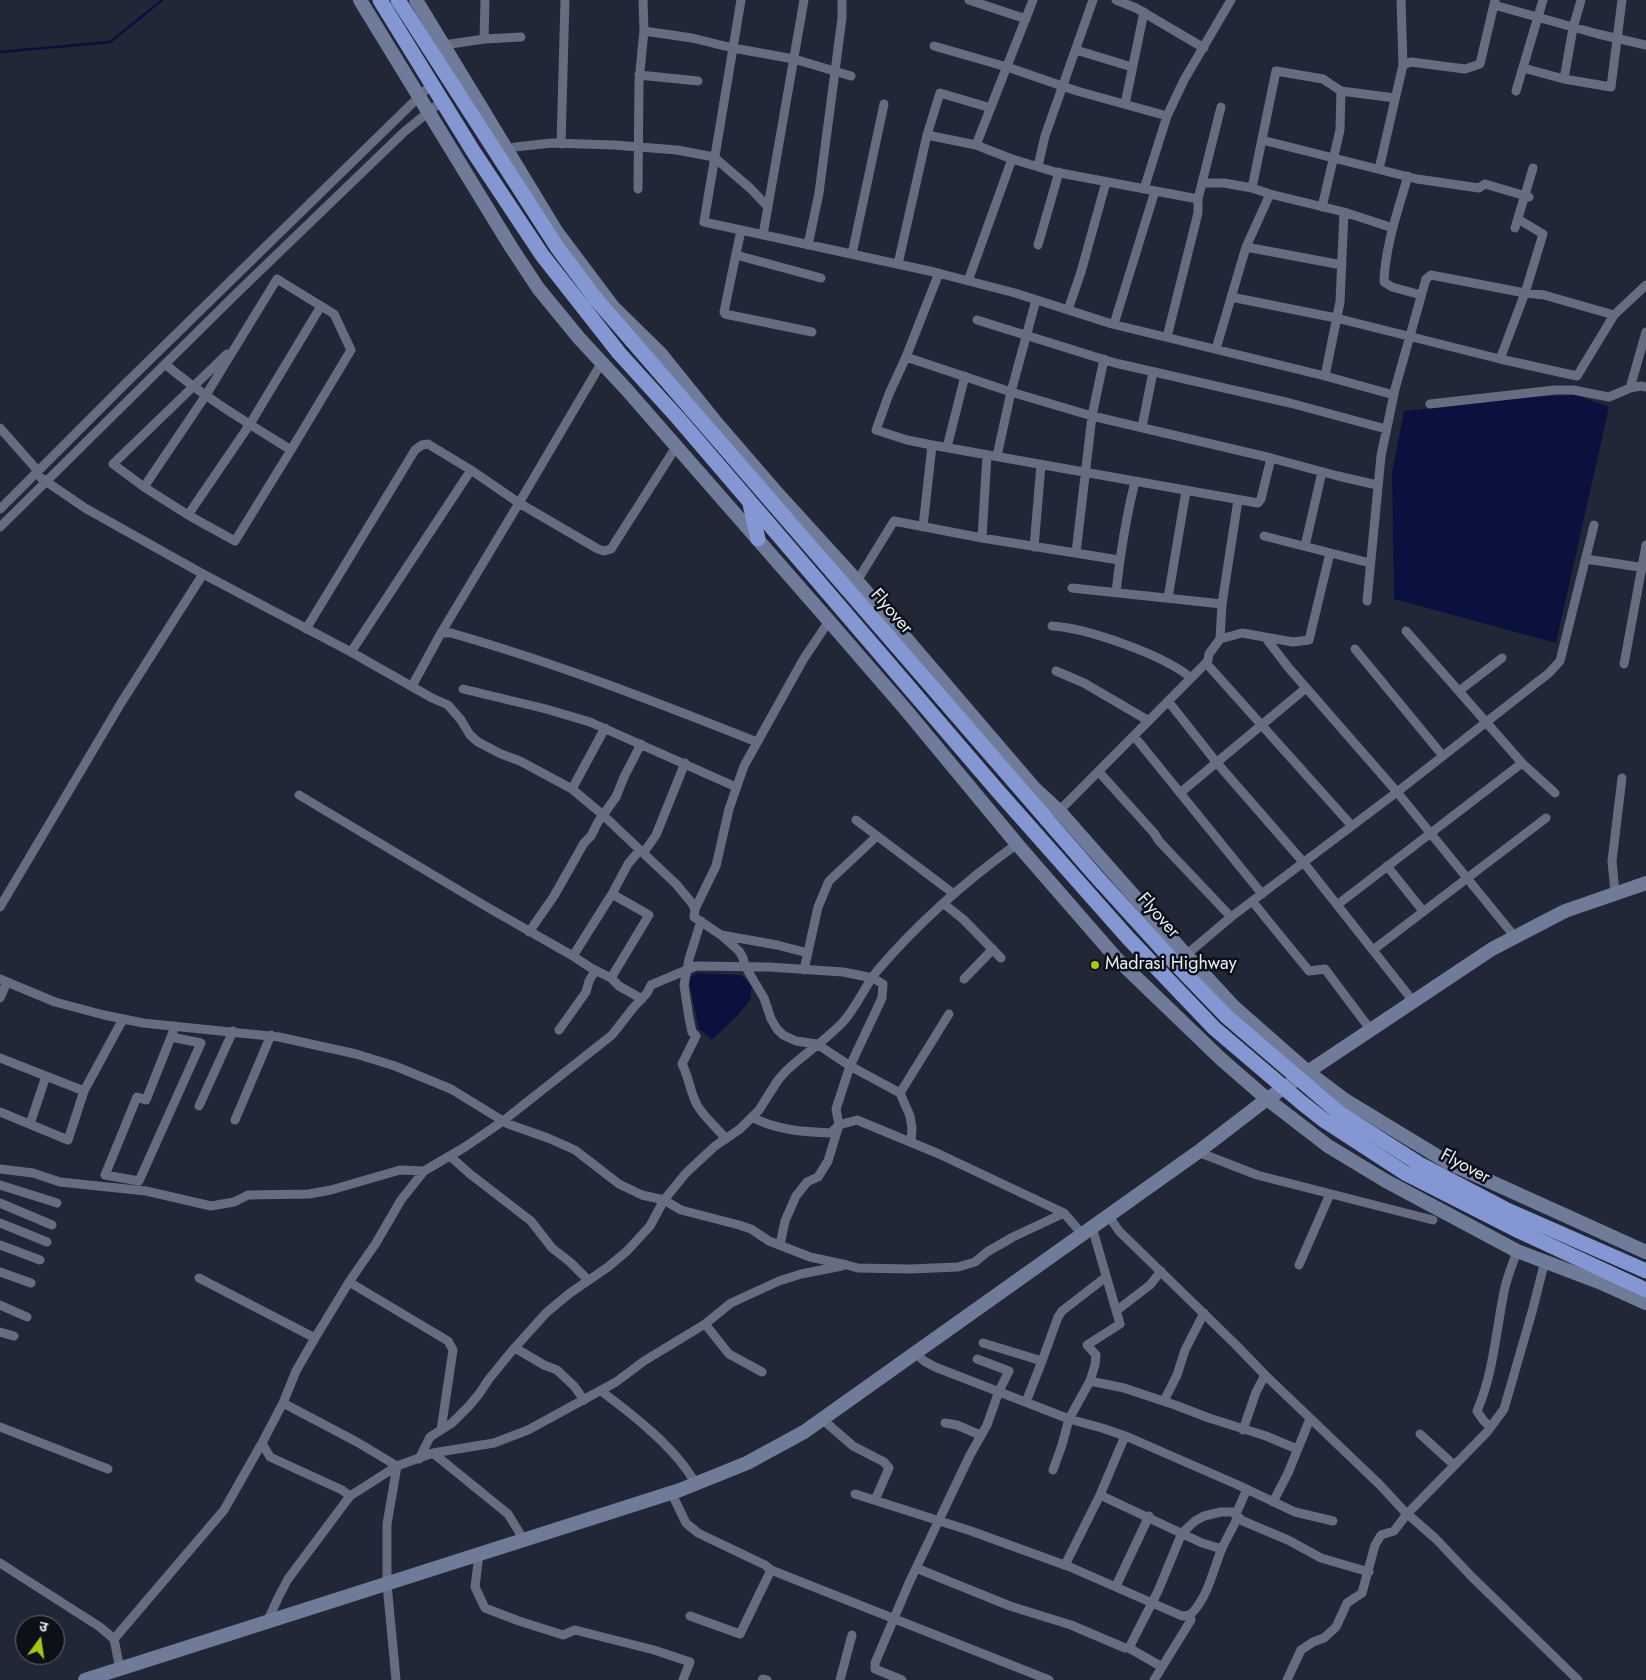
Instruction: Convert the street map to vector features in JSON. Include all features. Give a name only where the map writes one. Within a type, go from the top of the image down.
[{"type":"highway","name":"Flyover","points":[[380,0],[442,101],[538,249],[619,353],[1130,939],[1214,1028],[1302,1104],[1405,1173],[1464,1205],[1552,1238],[1644,1266]]},
{"type":"highway","name":"Flyover","points":[[398,0],[557,247],[595,298],[1094,875],[1226,1016],[1338,1112],[1421,1165],[1505,1209],[1552,1238],[1606,1278],[1646,1290]]},
{"type":"highway","points":[[744,472],[765,479]]},
{"type":"highway","points":[[750,503],[758,539]]},
{"type":"street","points":[[360,0],[511,248],[538,288],[579,338],[758,539],[906,710],[1017,844],[1117,959],[1221,1059],[1267,1099],[1328,1146],[1394,1185],[1517,1251],[1606,1278],[1646,1303]]},
{"type":"street","points":[[416,0],[556,231],[613,306],[660,353],[714,420],[857,582],[1035,789],[1059,811],[1186,955],[1234,1006],[1308,1072],[1345,1100],[1447,1162],[1646,1252]]},
{"type":"street","points":[[484,39],[485,0]]},
{"type":"street","points":[[561,144],[565,0]]},
{"type":"street","points":[[638,188],[639,75],[644,31],[643,0]]},
{"type":"street","points":[[738,0],[733,48],[704,222],[939,273],[1114,324],[1394,395]]},
{"type":"street","points":[[763,235],[804,0]]},
{"type":"street","points":[[808,245],[819,193],[835,72],[842,0]]},
{"type":"street","points":[[969,0],[1026,19]]},
{"type":"street","points":[[976,146],[1033,0]]},
{"type":"street","points":[[1038,166],[1045,136],[1093,0]]},
{"type":"street","points":[[1116,0],[1144,12],[1204,48]]},
{"type":"street","points":[[1144,189],[1167,116],[1184,80],[1231,0]]},
{"type":"street","points":[[1379,169],[1403,65],[1401,0]]},
{"type":"street","points":[[1516,90],[1543,0]]},
{"type":"street","points":[[1564,79],[1581,0]]},
{"type":"street","points":[[1523,68],[1564,79],[1611,87],[1622,0]]},
{"type":"street","points":[[1403,65],[1411,62],[1465,69],[1480,64],[1494,2],[1574,28],[1646,45]]},
{"type":"street","points":[[1125,104],[1144,12]]},
{"type":"street","points":[[644,31],[692,38],[733,48],[794,59],[851,76]]},
{"type":"street","points":[[444,45],[484,39],[521,37]]},
{"type":"street","points":[[934,46],[1007,66],[1063,86],[1167,116]]},
{"type":"street","points":[[1076,50],[1132,67]]},
{"type":"street","points":[[1252,188],[1276,71],[1324,79],[1341,91],[1395,98]]},
{"type":"street","points":[[639,75],[698,81]]},
{"type":"street","points":[[0,509],[158,351],[432,84]]},
{"type":"street","points":[[1322,207],[1340,130],[1341,91]]},
{"type":"street","points":[[898,264],[928,135],[940,93],[991,108]]},
{"type":"street","points":[[0,527],[404,132],[442,101]]},
{"type":"street","points":[[852,254],[884,104]]},
{"type":"street","points":[[1167,337],[1198,213],[1198,199],[1204,183],[1222,107]]},
{"type":"street","points":[[928,135],[976,146],[1012,159],[1059,172],[1198,199]]},
{"type":"street","points":[[1262,140],[1408,176],[1479,188],[1485,184],[1527,196]]},
{"type":"street","points":[[507,150],[515,147],[561,144],[639,147],[677,150],[714,158],[751,189],[768,207]]},
{"type":"street","points":[[968,281],[1012,159]]},
{"type":"street","points":[[1500,359],[1525,293],[1543,234],[1517,223],[1527,196],[1533,168]]},
{"type":"street","points":[[1038,245],[1059,172]]},
{"type":"street","points":[[1408,176],[1394,228],[1384,273],[1384,282],[1392,287],[1421,295]]},
{"type":"street","points":[[1068,310],[1081,272],[1106,182]]},
{"type":"street","points":[[1204,183],[1224,183],[1252,188],[1344,212],[1394,228]]},
{"type":"street","points":[[1114,324],[1155,191]]},
{"type":"street","points":[[1216,349],[1246,247],[1270,194]]},
{"type":"street","points":[[1325,376],[1340,302],[1344,212]]},
{"type":"street","points":[[741,230],[724,304],[724,312],[726,314],[812,332]]},
{"type":"street","points":[[1246,247],[1342,265]]},
{"type":"street","points":[[736,255],[821,278]]},
{"type":"street","points":[[939,273],[876,430],[932,445],[1258,503],[1261,499],[1271,458]]},
{"type":"street","points":[[1367,600],[1381,456],[1394,395],[1426,279],[1431,275],[1544,295],[1614,315]]},
{"type":"street","points":[[144,487],[206,395],[238,343],[276,279],[334,314],[351,350],[235,541],[188,515],[144,487],[113,464],[238,343]]},
{"type":"street","points":[[1231,297],[1336,318],[1577,376],[1614,315],[1646,285]]},
{"type":"street","points":[[997,456],[1011,392],[1036,300]]},
{"type":"street","points":[[188,515],[250,424],[321,306]]},
{"type":"street","points":[[977,320],[1104,359],[1290,403],[1386,429]]},
{"type":"street","points":[[1630,388],[1646,332]]},
{"type":"street","points":[[906,357],[1011,392],[1092,416],[1378,485]]},
{"type":"street","points":[[1076,553],[1092,416],[1104,359]]},
{"type":"street","points":[[412,686],[441,633],[602,362]]},
{"type":"street","points":[[165,364],[193,388],[291,450]]},
{"type":"street","points":[[1142,427],[1153,372]]},
{"type":"street","points":[[947,447],[965,376]]},
{"type":"street","points":[[1430,404],[1554,390],[1573,390],[1609,397],[1630,388],[1646,387]]},
{"type":"street","points":[[0,428],[36,473],[85,508],[203,574],[448,705],[461,720],[470,735],[478,742],[534,768],[572,790],[644,852],[676,884],[695,909]]},
{"type":"street","points":[[306,629],[415,450],[422,445],[428,444],[471,470],[519,503],[604,551],[611,549],[676,446]]},
{"type":"street","points":[[923,527],[932,445]]},
{"type":"street","points":[[982,538],[987,455]]},
{"type":"street","points":[[1034,547],[1041,465]]},
{"type":"street","points":[[351,652],[471,470]]},
{"type":"street","points":[[1306,546],[1322,472]]},
{"type":"street","points":[[1116,592],[1119,560],[1135,481]]},
{"type":"street","points":[[1168,598],[1186,491]]},
{"type":"street","points":[[1059,811],[1208,660],[1209,654],[1220,639],[1222,604],[1238,500]]},
{"type":"street","points":[[857,582],[894,521],[982,538],[1119,560]]},
{"type":"street","points":[[1186,955],[1231,917],[1397,792],[1550,673],[1560,661],[1594,525]]},
{"type":"street","points":[[1264,536],[1370,563]]},
{"type":"street","points":[[1624,664],[1644,568],[1646,545]]},
{"type":"street","points":[[1220,639],[1242,633],[1293,642],[1309,640],[1330,553]]},
{"type":"street","points":[[1586,559],[1644,568]]},
{"type":"street","points":[[0,907],[121,703],[203,574]]},
{"type":"street","points":[[1072,588],[1222,604]]},
{"type":"street","points":[[829,621],[803,660],[744,766],[722,833],[716,866],[695,909],[694,917],[721,935],[739,951],[745,966],[762,993],[771,1019],[777,1029],[788,1038],[817,1044],[850,1066],[900,1093],[910,1116],[912,1128],[911,1142]]},
{"type":"street","points":[[1052,626],[1065,627],[1130,647],[1182,670],[1191,678]]},
{"type":"street","points":[[1406,631],[1522,763],[1555,793]]},
{"type":"street","points":[[441,633],[452,633],[519,652],[564,670],[613,685],[757,742]]},
{"type":"street","points":[[1265,637],[1288,667],[1397,792],[1516,936]]},
{"type":"street","points":[[1355,648],[1443,756]]},
{"type":"street","points":[[1459,691],[1502,658]]},
{"type":"street","points":[[1206,663],[1352,826]]},
{"type":"street","points":[[1056,671],[1084,683],[1149,721]]},
{"type":"street","points":[[1180,793],[1306,688]]},
{"type":"street","points":[[463,689],[546,709],[590,722],[736,787]]},
{"type":"street","points":[[1168,701],[1217,762],[1304,863],[1413,1001]]},
{"type":"street","points":[[572,790],[605,728]]},
{"type":"street","points":[[1134,736],[1262,894]]},
{"type":"street","points":[[529,932],[554,896],[584,844],[616,797],[641,744]]},
{"type":"street","points":[[644,852],[656,835],[685,763]]},
{"type":"street","points":[[1337,905],[1522,763]]},
{"type":"street","points":[[1099,772],[1154,833],[1159,842],[1231,917]]},
{"type":"street","points":[[1615,893],[1612,861],[1622,778]]},
{"type":"street","points":[[300,795],[529,932],[611,978],[619,986],[642,999]]},
{"type":"street","points":[[1373,950],[1466,877],[1546,818]]},
{"type":"street","points":[[856,820],[954,894]]},
{"type":"street","points":[[804,970],[818,907],[829,881],[877,836]]},
{"type":"street","points":[[419,1459],[430,1437],[452,1423],[479,1394],[489,1379],[546,1313],[627,1251],[650,1226],[664,1200],[686,1172],[715,1146],[740,1129],[759,1110],[778,1080],[843,1022],[873,978],[898,948],[954,894],[1017,844]]},
{"type":"street","points":[[573,956],[612,894],[628,864],[638,852],[644,852]]},
{"type":"street","points":[[1388,866],[1423,911]]},
{"type":"street","points":[[84,1680],[671,1492],[747,1463],[804,1432],[1198,1152],[1267,1099],[1492,949],[1565,911],[1646,884]]},
{"type":"street","points":[[611,978],[649,915],[612,894]]},
{"type":"street","points":[[1252,901],[1309,971],[1325,969],[1370,1029]]},
{"type":"street","points":[[944,904],[963,919],[1002,958]]},
{"type":"street","points":[[701,921],[686,971],[684,994],[692,1032],[696,1036],[682,1064],[688,1075],[693,1095],[702,1113],[726,1139]]},
{"type":"street","points":[[721,935],[768,943],[808,953]]},
{"type":"street","points":[[964,979],[993,949]]},
{"type":"street","points":[[114,1639],[224,1510],[262,1443],[283,1403],[296,1371],[315,1338],[349,1282],[376,1243],[401,1200],[424,1171],[503,1122],[612,1035],[647,994],[650,985],[696,966],[745,966],[843,972],[873,978],[883,984],[882,998],[850,1066],[836,1109],[839,1125],[832,1151],[818,1177],[807,1182],[796,1196],[785,1221],[780,1245]]},
{"type":"street","points":[[559,1030],[586,992],[595,970]]},
{"type":"street","points":[[0,998],[4,981],[55,1002],[122,1019],[271,1035],[356,1054],[395,1066],[451,1090],[503,1122],[564,1145],[588,1160],[619,1184],[642,1195],[664,1200],[681,1210],[740,1225],[780,1245],[810,1257],[858,1268],[910,1269],[958,1267],[975,1262],[987,1252],[1013,1237],[1064,1213]]},
{"type":"street","points":[[900,1093],[949,1014]]},
{"type":"street","points":[[0,1112],[68,1140],[84,1091],[122,1019]]},
{"type":"street","points":[[171,1037],[201,1043],[140,1180],[105,1175],[137,1097],[146,1100],[175,1026]]},
{"type":"street","points":[[198,1106],[233,1031]]},
{"type":"street","points":[[235,1120],[271,1035]]},
{"type":"street","points":[[0,1058],[84,1091]]},
{"type":"street","points":[[30,1124],[46,1076]]},
{"type":"street","points":[[752,1117],[759,1122],[804,1132],[831,1133],[839,1125],[857,1120],[911,1142],[1064,1213],[1087,1231],[1100,1249],[1120,1324],[1087,1345],[1096,1355],[1095,1365],[1090,1381],[1069,1419],[1053,1470]]},
{"type":"street","points":[[1198,1152],[1257,1176],[1433,1220]]},
{"type":"street","points":[[450,1156],[470,1174],[531,1221],[552,1248],[588,1280]]},
{"type":"street","points":[[0,1181],[2,1169],[32,1173],[60,1182],[146,1191],[212,1206],[234,1202],[248,1195],[309,1194],[331,1190],[400,1170],[424,1171]]},
{"type":"street","points":[[0,1185],[57,1203]]},
{"type":"street","points":[[1299,1265],[1330,1194]]},
{"type":"street","points":[[0,1203],[52,1225]]},
{"type":"street","points":[[1108,1215],[1118,1231],[1380,1485],[1407,1514],[1436,1539],[1472,1577],[1578,1680]]},
{"type":"street","points":[[0,1223],[47,1242]]},
{"type":"street","points":[[0,1245],[40,1260]]},
{"type":"street","points":[[1490,1427],[1477,1412],[1495,1350],[1506,1286],[1517,1251]]},
{"type":"street","points":[[1287,1680],[1302,1650],[1312,1642],[1324,1638],[1336,1627],[1347,1603],[1362,1594],[1375,1546],[1382,1535],[1394,1531],[1407,1514],[1490,1427],[1504,1408],[1509,1396],[1545,1261]]},
{"type":"street","points":[[267,1622],[288,1580],[350,1496],[397,1466],[433,1454],[494,1443],[546,1422],[616,1382],[644,1361],[704,1324],[731,1303],[779,1281],[801,1274],[847,1265]]},
{"type":"street","points":[[1116,1311],[1150,1284],[1161,1271]]},
{"type":"street","points":[[0,1272],[31,1283]]},
{"type":"street","points":[[1026,1402],[1058,1317],[1062,1311],[1106,1277]]},
{"type":"street","points":[[199,1278],[315,1338]]},
{"type":"street","points":[[349,1282],[448,1341],[453,1350],[442,1430]]},
{"type":"street","points":[[0,1305],[27,1318]]},
{"type":"street","points":[[1164,1401],[1177,1375],[1185,1350],[1204,1313]]},
{"type":"street","points":[[704,1324],[729,1354],[762,1372]]},
{"type":"street","points":[[0,1332],[14,1336]]},
{"type":"street","points":[[982,1343],[1042,1361]]},
{"type":"street","points":[[515,1348],[544,1365],[557,1370],[574,1386],[584,1400]]},
{"type":"street","points":[[915,1353],[924,1362],[935,1368],[1069,1419],[1125,1436],[1248,1489],[1296,1512],[1332,1521]]},
{"type":"street","points":[[902,1680],[875,1669],[875,1663],[916,1568],[987,1425],[999,1391],[1009,1371],[976,1359]]},
{"type":"street","points":[[1243,1430],[1256,1392],[1265,1375]]},
{"type":"street","points":[[1090,1381],[1124,1388],[1164,1401],[1243,1430],[1266,1436],[1297,1449]]},
{"type":"street","points":[[601,1391],[629,1412],[679,1459],[695,1483]]},
{"type":"street","points":[[283,1403],[357,1442],[397,1466]]},
{"type":"street","points":[[1273,1502],[1288,1473],[1310,1418]]},
{"type":"street","points":[[822,1419],[853,1446],[884,1462],[889,1468],[875,1500]]},
{"type":"street","points":[[945,1423],[957,1425],[980,1436]]},
{"type":"street","points":[[0,1427],[108,1469]]},
{"type":"street","points":[[1420,1434],[1454,1465]]},
{"type":"street","points":[[1065,1565],[1100,1495],[1125,1436]]},
{"type":"street","points":[[262,1443],[270,1457],[342,1490],[350,1496]]},
{"type":"street","points":[[433,1454],[508,1514],[524,1540]]},
{"type":"street","points":[[396,1680],[386,1584],[387,1524],[397,1466]]},
{"type":"street","points":[[855,1494],[1065,1565],[1182,1616],[1190,1615],[1195,1610],[1211,1582],[1222,1549],[1248,1489]]},
{"type":"street","points":[[671,1492],[686,1523],[698,1533],[765,1565],[771,1570],[1049,1680]]},
{"type":"street","points":[[1100,1495],[1149,1516],[1202,1543],[1222,1549]]},
{"type":"street","points":[[1129,1648],[1158,1591],[1182,1533],[1195,1521],[1204,1516],[1221,1512],[1237,1515],[1243,1521],[1288,1540],[1321,1558],[1369,1572]]},
{"type":"street","points":[[1116,1586],[1149,1516]]},
{"type":"street","points":[[479,1554],[475,1587],[485,1608],[519,1621],[563,1634],[575,1630],[654,1650],[690,1662],[683,1680]]},
{"type":"street","points":[[0,1563],[100,1627],[114,1639],[120,1669]]},
{"type":"street","points":[[916,1568],[1010,1606],[1071,1625],[1129,1648],[1162,1667]]},
{"type":"street","points":[[690,1616],[740,1634],[771,1570]]},
{"type":"street","points":[[1154,1680],[1191,1620],[1190,1615]]},
{"type":"street","points":[[840,1680],[852,1635]]},
{"type":"street","points":[[762,1680],[763,1678],[767,1680]]},
{"type":"shaded area","points":[[1576,395],[1609,407],[1556,643],[1394,599],[1392,472],[1404,411],[1530,397]]},
{"type":"shaded area","points":[[697,973],[741,975],[752,986],[750,1000],[739,1014],[712,1040],[699,1029],[690,986],[690,978]]},
{"type":"waterway","points":[[0,52],[110,42],[162,0]]},
{"type":"place","name":"Madrasi Highway","points":[[1095,965]]}]
